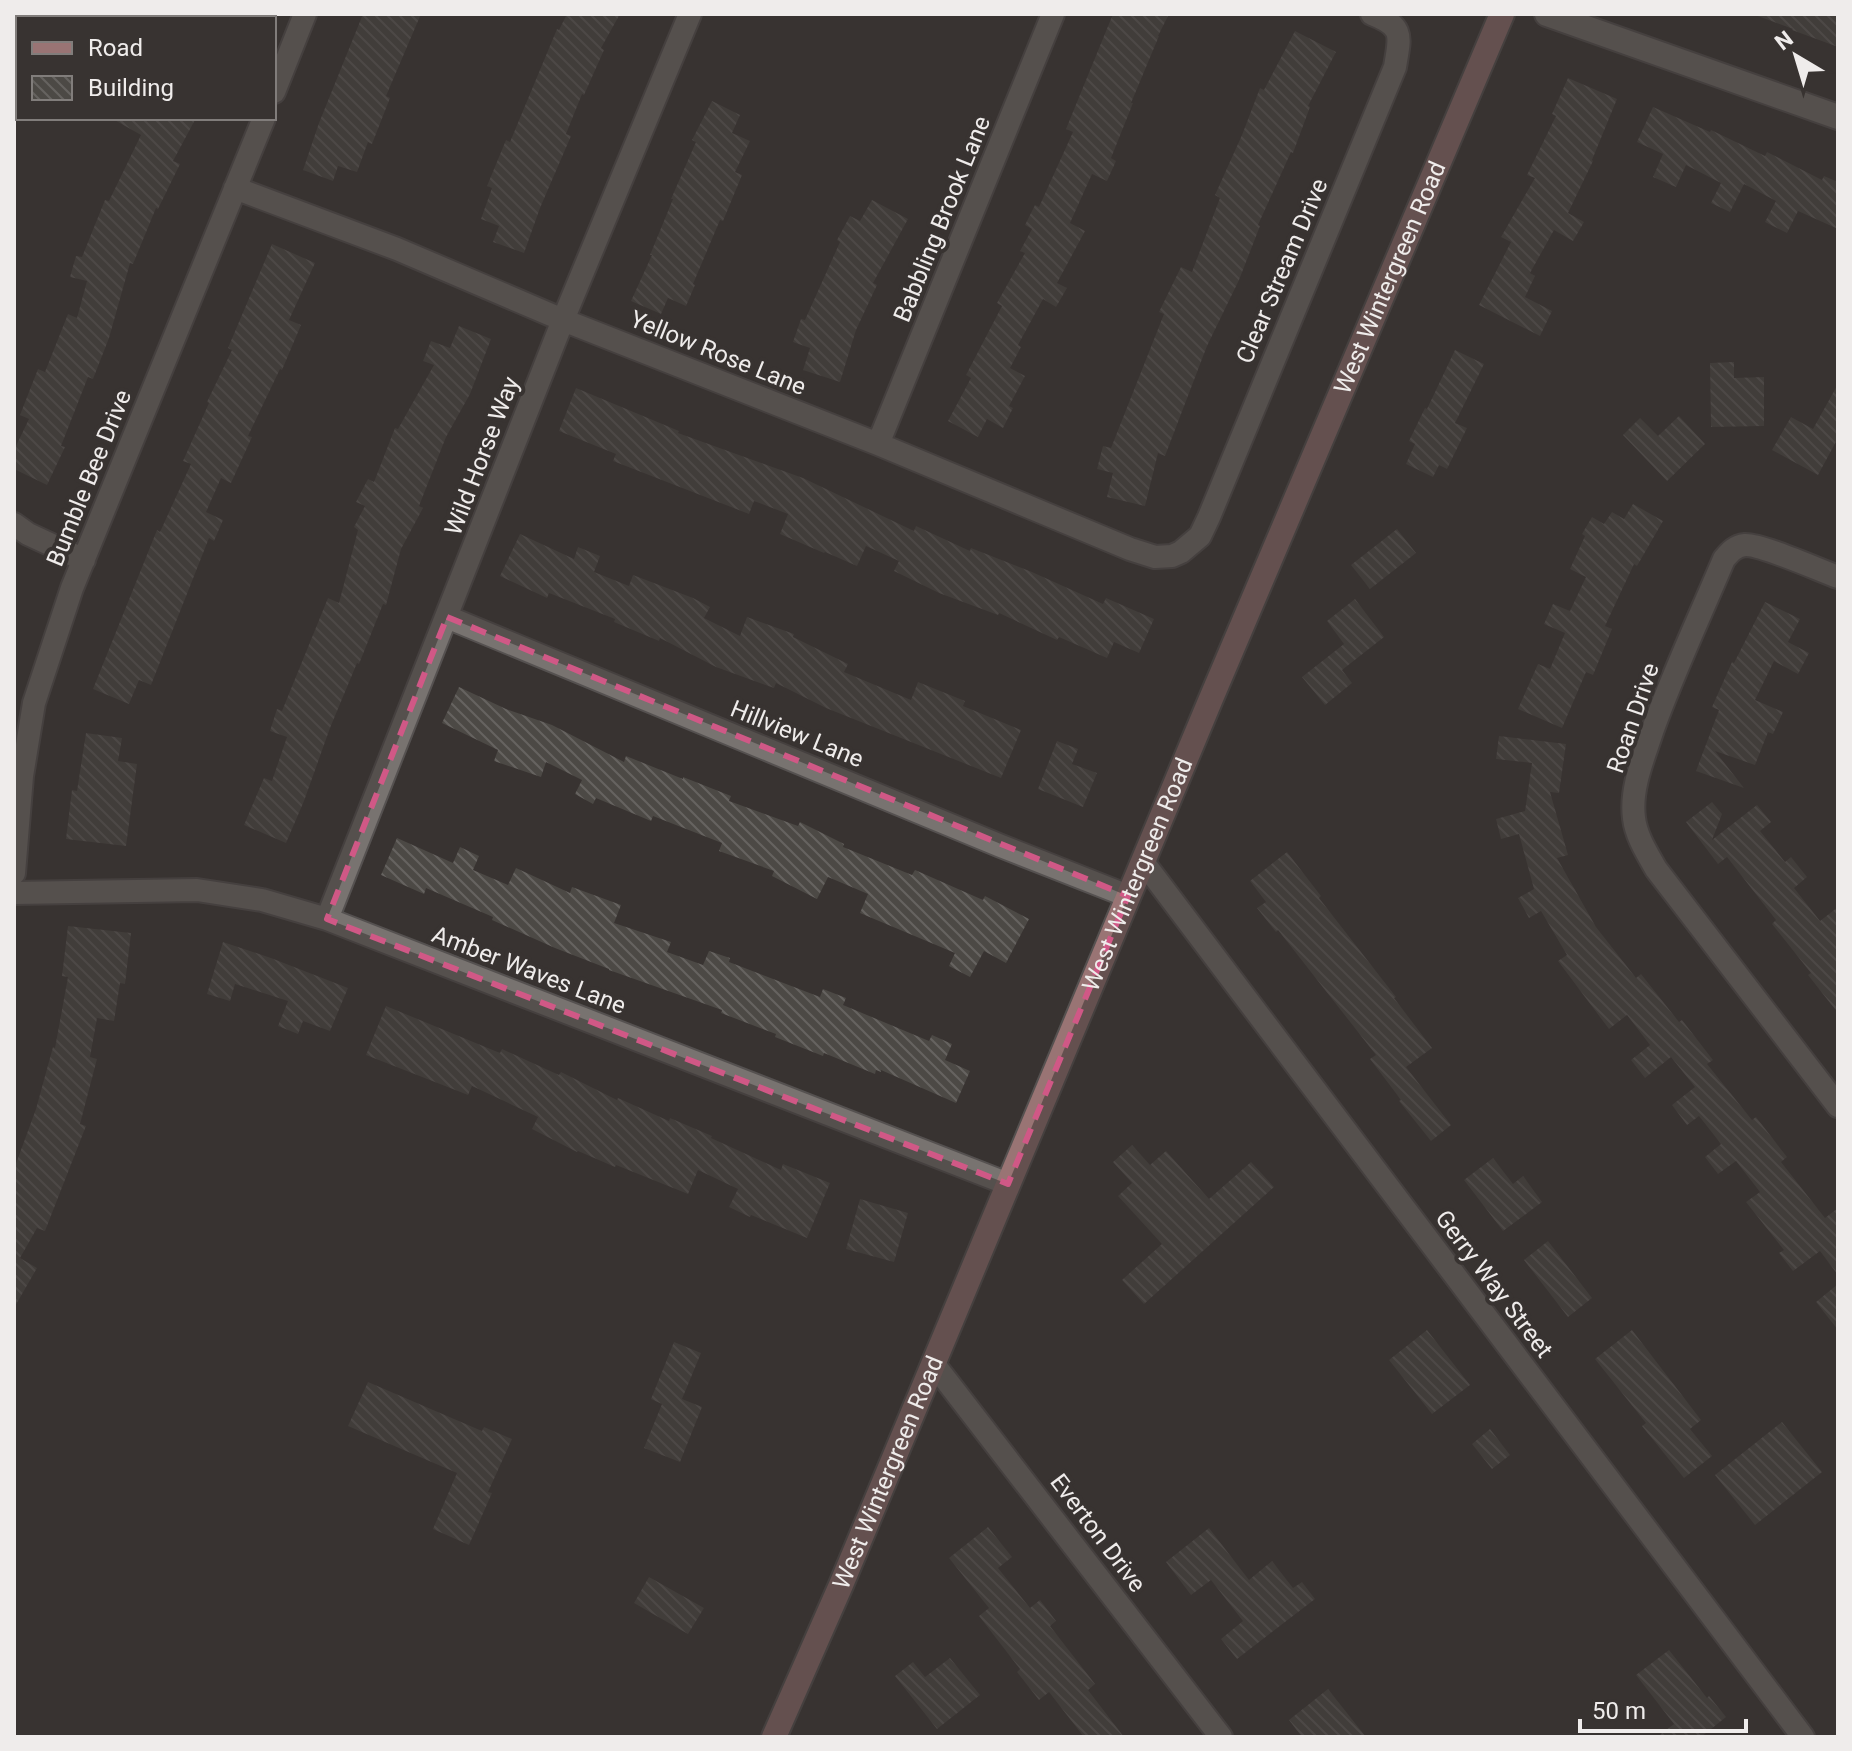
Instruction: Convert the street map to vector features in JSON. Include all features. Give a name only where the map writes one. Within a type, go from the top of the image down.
[{"type":"main road","name":"West Wintergreen Road","points":[[774,1737],[841,1585],[1210,701],[1502,14]]},
{"type":"street","points":[[276,87],[305,14]]},
{"type":"street","name":"Wild Horse Way","points":[[327,919],[563,320],[690,14]]},
{"type":"street","name":"Babbling Brook Lane","points":[[878,444],[1053,14]]},
{"type":"street","name":"Clear Stream Drive","points":[[1181,552],[1200,536],[1209,517],[1395,67],[1400,37],[1390,21],[1372,14]]},
{"type":"street","points":[[1547,14],[1838,117]]},
{"type":"street","name":"Bumble Bee Drive","points":[[14,873],[22,776],[34,703],[72,588],[263,120]]},
{"type":"street","name":"Yellow Rose Lane","points":[[235,188],[397,249],[563,320],[878,444],[1130,549],[1155,557],[1181,552]]},
{"type":"street","points":[[14,524],[28,534],[84,560]]},
{"type":"street","name":"Roan Drive","points":[[1838,577],[1746,545],[1733,549],[1724,559],[1668,689],[1642,762],[1635,790],[1634,819],[1642,845],[1656,869],[1838,1106]]},
{"type":"street","name":"Hillview Lane","points":[[447,617],[1128,896]]},
{"type":"street","name":"Gerry Way Street","points":[[1144,863],[1803,1737]]},
{"type":"street","name":"Amber Waves Lane","points":[[14,893],[197,890],[262,900],[327,919],[1008,1184]]},
{"type":"street","name":"Everton Drive","points":[[933,1363],[1221,1737]]},
{"type":"highlighted area","points":[[447,617],[1128,896],[1008,1184],[327,919]]},
{"type":"building","points":[[363,14],[421,14],[386,96],[390,98],[372,144],[368,142],[357,172],[338,166],[333,181],[303,170]]},
{"type":"building","points":[[567,14],[620,14],[601,48],[604,50],[582,94],[566,134],[571,136],[524,253],[493,242],[499,226],[481,219],[492,188],[487,186],[506,140],[510,142],[557,29]]},
{"type":"building","points":[[1113,14],[1169,14],[1131,103],[1111,158],[1116,161],[1107,181],[1092,174],[1070,223],[1085,231],[1057,283],[1067,288],[1056,307],[1043,299],[1018,345],[1021,347],[1010,368],[1025,376],[1009,406],[1013,408],[1003,428],[987,419],[978,437],[948,421],[971,378],[966,375],[1002,306],[997,303],[1025,253],[1020,251],[1032,229],[1025,225],[1035,205],[1039,207],[1073,132],[1066,129]]},
{"type":"building","points":[[1838,14],[1838,47],[1758,16]]},
{"type":"building","points":[[1295,31],[1336,52],[1308,106],[1293,153],[1258,225],[1239,280],[1207,346],[1165,456],[1158,453],[1145,506],[1107,497],[1113,473],[1097,469],[1103,446],[1111,448],[1164,314],[1159,312],[1181,267],[1192,272],[1220,198],[1215,195],[1260,88],[1264,90]]},
{"type":"building","points":[[1568,78],[1617,99],[1593,161],[1568,213],[1584,222],[1573,241],[1554,230],[1530,273],[1535,276],[1525,297],[1552,311],[1540,336],[1479,305],[1511,242],[1501,237],[1535,178],[1527,175],[1556,116],[1552,114]]},
{"type":"building","points":[[712,101],[740,115],[732,133],[750,141],[735,172],[742,175],[723,221],[720,220],[686,306],[668,298],[661,314],[631,301],[696,142],[692,140]]},
{"type":"building","points":[[1653,107],[1765,156],[1767,152],[1822,180],[1824,176],[1838,182],[1838,229],[1798,211],[1787,233],[1765,222],[1776,201],[1744,184],[1730,212],[1711,203],[1721,183],[1686,165],[1676,187],[1653,177],[1663,154],[1637,142]]},
{"type":"building","points":[[115,120],[195,120],[173,161],[180,164],[156,208],[133,264],[130,263],[109,338],[93,379],[88,377],[61,446],[65,447],[47,485],[14,469],[14,450],[29,419],[20,415],[38,369],[45,372],[68,314],[77,318],[87,281],[70,277],[76,256],[82,257],[105,200],[109,201],[141,135]]},
{"type":"building","points":[[872,200],[908,219],[873,283],[877,285],[856,330],[840,382],[803,370],[810,348],[793,342],[850,216],[860,221]]},
{"type":"building","points":[[272,244],[315,263],[289,320],[301,325],[248,436],[252,437],[231,483],[221,478],[206,512],[223,520],[214,541],[209,538],[151,685],[139,680],[129,704],[93,689],[157,530],[160,532],[191,464],[183,461],[232,350],[228,348]]},
{"type":"building","points":[[459,326],[491,339],[470,394],[446,437],[419,506],[423,508],[401,549],[386,605],[383,604],[357,663],[286,843],[244,825],[264,778],[272,781],[287,737],[270,731],[277,709],[282,711],[328,598],[339,603],[358,530],[354,527],[365,506],[356,502],[368,479],[374,482],[395,428],[398,429],[434,365],[423,361],[431,341],[450,348]]},
{"type":"building","points":[[1455,350],[1484,364],[1455,423],[1467,428],[1447,469],[1439,465],[1433,477],[1406,464],[1415,444],[1409,441]]},
{"type":"building","points":[[1734,362],[1734,378],[1764,377],[1764,426],[1711,427],[1710,363]]},
{"type":"building","points":[[1838,384],[1838,438],[1818,475],[1772,450],[1791,417],[1813,429]]},
{"type":"building","points":[[576,388],[678,433],[803,478],[914,531],[916,526],[1103,604],[1106,598],[1154,619],[1139,653],[1114,642],[1107,658],[1059,637],[1057,640],[999,613],[939,593],[894,571],[899,561],[866,546],[857,566],[824,553],[780,534],[788,514],[754,501],[749,514],[613,461],[616,454],[559,431]]},
{"type":"building","points":[[1679,416],[1705,444],[1667,481],[1623,435],[1640,418],[1658,436]]},
{"type":"building","points":[[1633,504],[1663,521],[1637,566],[1634,564],[1605,626],[1612,629],[1593,675],[1586,672],[1562,728],[1518,709],[1538,664],[1550,669],[1565,633],[1544,624],[1553,604],[1570,611],[1586,577],[1570,569],[1585,536],[1582,534],[1592,517],[1604,524],[1612,512],[1624,519]]},
{"type":"building","points":[[1397,529],[1416,553],[1370,589],[1351,565]]},
{"type":"building","points":[[520,534],[574,559],[578,547],[600,556],[594,572],[629,586],[633,575],[693,598],[710,607],[704,618],[740,636],[747,617],[794,634],[793,637],[848,664],[844,672],[911,700],[918,682],[965,701],[963,706],[1021,730],[1001,778],[826,708],[776,683],[774,688],[716,667],[660,638],[659,641],[614,622],[615,619],[549,593],[547,598],[500,576]]},
{"type":"building","points":[[1355,599],[1384,637],[1342,670],[1352,683],[1325,705],[1302,677],[1344,644],[1327,621]]},
{"type":"building","points":[[1765,602],[1800,619],[1788,642],[1809,653],[1798,674],[1774,661],[1755,700],[1783,712],[1773,734],[1768,732],[1755,765],[1715,751],[1744,788],[1696,771],[1719,710],[1712,707],[1732,662]]},
{"type":"building","points":[[459,687],[506,709],[552,725],[624,762],[626,756],[731,796],[729,801],[798,826],[800,822],[844,844],[843,847],[912,875],[915,870],[983,900],[985,896],[1029,919],[1006,963],[984,951],[970,977],[949,966],[955,953],[860,913],[868,894],[828,877],[817,899],[772,876],[774,871],[719,851],[722,843],[653,816],[651,821],[596,798],[593,804],[575,794],[582,780],[546,762],[541,777],[494,761],[498,750],[442,723]]},
{"type":"building","points":[[86,733],[122,738],[118,761],[137,764],[126,846],[66,839],[72,790],[77,791]]},
{"type":"building","points":[[1499,736],[1566,744],[1559,793],[1550,792],[1568,855],[1557,858],[1596,927],[1636,978],[1641,974],[1679,1022],[1682,1020],[1713,1060],[1707,1064],[1752,1120],[1756,1117],[1787,1157],[1781,1162],[1825,1218],[1838,1208],[1838,1275],[1820,1251],[1793,1271],[1779,1253],[1784,1250],[1746,1202],[1760,1192],[1736,1161],[1718,1174],[1705,1157],[1721,1144],[1699,1116],[1687,1125],[1672,1105],[1695,1087],[1671,1057],[1645,1078],[1631,1060],[1650,1045],[1627,1015],[1609,1029],[1558,961],[1567,955],[1541,911],[1529,918],[1518,898],[1534,889],[1519,834],[1501,839],[1496,819],[1525,811],[1532,763],[1496,759]]},
{"type":"building","points":[[1057,741],[1078,749],[1072,764],[1097,773],[1083,807],[1038,789]]},
{"type":"building","points":[[1712,802],[1722,814],[1712,840],[1757,805],[1771,822],[1760,831],[1785,862],[1791,857],[1807,877],[1794,888],[1820,921],[1838,907],[1838,1013],[1772,924],[1776,920],[1727,857],[1718,864],[1686,822]]},
{"type":"building","points":[[397,838],[453,863],[460,847],[479,856],[473,870],[508,885],[516,868],[570,893],[572,887],[621,905],[614,923],[671,942],[667,952],[703,965],[709,951],[730,958],[729,962],[820,997],[823,989],[846,998],[843,1005],[929,1041],[932,1035],[952,1044],[945,1060],[970,1071],[956,1103],[881,1070],[876,1070],[875,1074],[775,1037],[776,1034],[721,1013],[722,1010],[555,948],[426,888],[424,894],[381,875]]},
{"type":"building","points":[[1287,852],[1432,1048],[1406,1067],[1451,1125],[1431,1141],[1370,1059],[1376,1055],[1278,930],[1276,932],[1257,908],[1266,902],[1250,881]]},
{"type":"building","points":[[68,926],[131,933],[125,984],[120,983],[114,1021],[97,1018],[90,1057],[97,1059],[80,1124],[86,1126],[45,1231],[37,1228],[20,1258],[37,1268],[14,1308],[14,1169],[55,1048],[68,977],[62,976]]},
{"type":"building","points":[[223,942],[348,988],[330,1031],[303,1021],[298,1034],[278,1026],[288,1001],[235,984],[230,1001],[207,994]]},
{"type":"building","points":[[386,1006],[500,1053],[502,1049],[559,1075],[561,1072],[617,1100],[712,1136],[781,1170],[783,1164],[830,1183],[807,1238],[729,1207],[738,1189],[698,1170],[688,1194],[577,1152],[532,1129],[538,1117],[472,1086],[468,1095],[366,1055]]},
{"type":"building","points":[[1132,1145],[1150,1165],[1166,1151],[1209,1199],[1251,1162],[1274,1187],[1144,1304],[1122,1280],[1162,1244],[1118,1196],[1132,1183],[1113,1162]]},
{"type":"building","points":[[1493,1158],[1513,1184],[1523,1176],[1542,1202],[1503,1231],[1464,1180]]},
{"type":"building","points":[[860,1199],[908,1213],[894,1262],[846,1249]]},
{"type":"building","points":[[1548,1241],[1592,1298],[1568,1317],[1524,1260]]},
{"type":"building","points":[[1838,1284],[1838,1330],[1816,1302]]},
{"type":"building","points":[[1427,1330],[1470,1385],[1432,1414],[1389,1360]]},
{"type":"building","points":[[1632,1330],[1701,1420],[1690,1429],[1712,1456],[1684,1478],[1642,1426],[1646,1423],[1595,1359]]},
{"type":"building","points":[[674,1342],[701,1353],[682,1399],[702,1407],[680,1462],[644,1448],[662,1404],[651,1399]]},
{"type":"building","points":[[368,1382],[482,1431],[484,1427],[512,1439],[469,1545],[433,1529],[457,1473],[348,1426]]},
{"type":"building","points":[[1782,1422],[1822,1472],[1755,1525],[1715,1475]]},
{"type":"building","points":[[1490,1429],[1510,1455],[1492,1469],[1472,1444]]},
{"type":"building","points":[[988,1527],[1012,1557],[998,1568],[1030,1608],[1040,1600],[1056,1621],[1050,1626],[1095,1684],[1088,1690],[1124,1737],[1084,1737],[1049,1692],[1039,1700],[1017,1672],[1020,1669],[979,1616],[989,1608],[949,1558]]},
{"type":"building","points":[[1209,1528],[1249,1580],[1272,1561],[1293,1588],[1302,1582],[1315,1599],[1237,1659],[1221,1639],[1243,1621],[1211,1580],[1191,1595],[1166,1562]]},
{"type":"building","points":[[649,1577],[704,1608],[688,1634],[634,1603]]},
{"type":"building","points":[[1669,1650],[1726,1717],[1701,1737],[1657,1737],[1674,1724],[1636,1675]]},
{"type":"building","points":[[950,1658],[980,1695],[937,1729],[895,1676],[913,1662],[925,1677]]},
{"type":"building","points":[[1328,1689],[1366,1737],[1302,1737],[1289,1720]]}]
